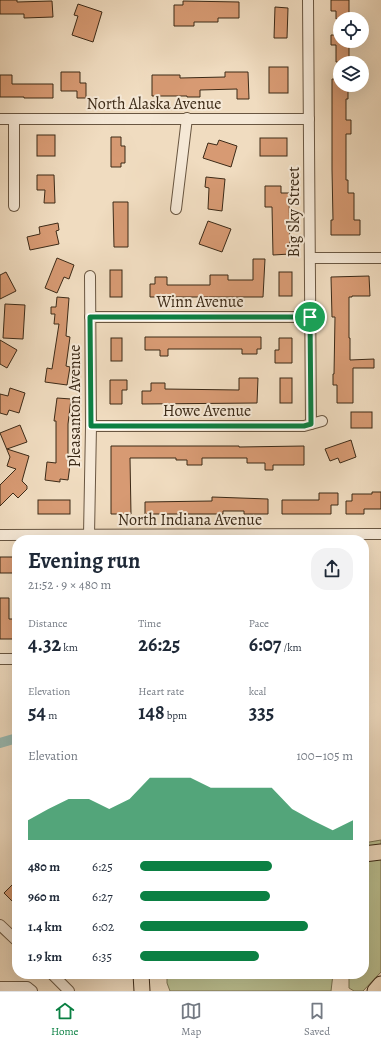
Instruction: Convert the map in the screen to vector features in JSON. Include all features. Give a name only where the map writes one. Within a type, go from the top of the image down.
[{"type":"highway","points":[[369,853],[381,852]]},
{"type":"highway","points":[[141,979],[142,991]]},
{"type":"highway","points":[[375,991],[381,984]]},
{"type":"street","name":"Big Sky Street","points":[[308,0],[311,424]]},
{"type":"street","name":"North Alaska Avenue","points":[[0,120],[187,118],[309,119]]},
{"type":"street","points":[[176,209],[187,118]]},
{"type":"street","points":[[14,120],[14,206]]},
{"type":"street","points":[[310,258],[381,258]]},
{"type":"street","name":"Pleasanton Avenue","points":[[89,535],[91,426],[90,276]]},
{"type":"street","name":"Winn Avenue","points":[[90,317],[310,317]]},
{"type":"street","name":"Howe Avenue","points":[[91,426],[304,426],[322,422]]},
{"type":"street","name":"North Indiana Avenue","points":[[0,534],[89,535]]},
{"type":"street","name":"North Indiana Avenue","points":[[302,535],[381,534]]},
{"type":"street","points":[[0,659],[12,659]]},
{"type":"street","points":[[0,925],[12,936]]},
{"type":"street","points":[[57,979],[69,991]]},
{"type":"street","points":[[0,987],[28,990]]},
{"type":"green space","points":[[381,840],[381,972],[363,991],[354,991],[349,988],[349,979],[369,979],[369,842]]},
{"type":"green space","points":[[167,979],[332,979],[331,991],[170,991]]},
{"type":"building","points":[[0,0],[17,0],[17,2],[52,1],[53,17],[24,18],[24,14],[0,14]]},
{"type":"building","points":[[331,0],[349,0],[349,12],[331,11]]},
{"type":"building","points":[[183,1],[239,2],[239,18],[218,18],[218,22],[194,22],[194,26],[174,26],[174,5],[183,5]]},
{"type":"building","points":[[78,4],[102,12],[93,42],[72,35],[78,16],[74,15]]},
{"type":"building","points":[[275,7],[288,8],[287,38],[274,38]]},
{"type":"building","points":[[331,35],[333,35],[333,45],[331,45]]},
{"type":"building","points":[[336,48],[349,48],[349,56],[336,56]]},
{"type":"building","points":[[269,67],[288,67],[288,93],[269,93]]},
{"type":"building","points":[[61,72],[80,72],[80,83],[86,83],[86,98],[77,98],[77,91],[61,91]]},
{"type":"building","points":[[225,72],[248,72],[249,99],[237,99],[237,89],[200,90],[200,97],[152,96],[152,75],[180,75],[180,78],[225,77]]},
{"type":"building","points":[[0,75],[12,75],[12,84],[53,84],[53,98],[0,97]]},
{"type":"building","points":[[333,79],[333,92],[348,92],[348,99],[346,99],[346,120],[351,120],[351,134],[346,134],[346,180],[348,180],[348,193],[354,193],[354,220],[360,220],[360,235],[331,235],[331,220],[333,220],[332,170]]},
{"type":"building","points":[[37,135],[55,135],[55,156],[37,156]]},
{"type":"building","points":[[111,137],[121,137],[121,146],[125,146],[125,163],[121,163],[121,167],[111,167]]},
{"type":"building","points":[[260,138],[287,138],[287,156],[260,156]]},
{"type":"building","points":[[219,140],[237,146],[231,167],[203,158],[208,143],[217,145]]},
{"type":"building","points":[[37,175],[54,175],[55,203],[44,203],[45,190],[37,190]]},
{"type":"building","points":[[206,177],[225,179],[222,211],[208,209],[209,188],[205,187]]},
{"type":"building","points":[[265,186],[281,186],[281,193],[289,193],[290,254],[273,255],[272,207],[265,207]]},
{"type":"building","points":[[113,202],[128,202],[128,247],[114,247]]},
{"type":"building","points":[[208,221],[231,229],[222,252],[199,244]]},
{"type":"building","points":[[58,223],[59,230],[56,231],[59,244],[30,250],[27,237],[40,234],[39,227]]},
{"type":"building","points":[[57,258],[74,265],[69,279],[64,277],[57,293],[45,288]]},
{"type":"building","points":[[253,259],[265,259],[263,297],[150,297],[150,284],[155,284],[155,277],[167,277],[167,285],[210,285],[210,275],[228,275],[228,280],[253,280]]},
{"type":"building","points":[[110,270],[122,270],[122,297],[110,297]]},
{"type":"building","points":[[6,272],[16,291],[0,299],[0,275]]},
{"type":"building","points":[[279,272],[292,272],[292,296],[279,296]]},
{"type":"building","points":[[369,276],[370,296],[349,297],[350,360],[374,359],[374,368],[353,368],[353,403],[337,403],[337,385],[333,385],[335,317],[332,317],[331,277]]},
{"type":"building","points":[[57,297],[69,298],[66,336],[70,337],[66,366],[70,367],[67,385],[45,382],[47,368],[52,369],[59,324],[54,324],[55,314],[51,314],[51,307],[56,307]]},
{"type":"building","points":[[5,304],[25,305],[23,339],[3,338]]},
{"type":"building","points":[[145,337],[261,337],[261,349],[257,349],[257,354],[242,354],[242,349],[168,349],[168,356],[160,356],[160,350],[145,350]]},
{"type":"building","points":[[111,338],[122,338],[122,361],[111,361]]},
{"type":"building","points":[[279,338],[292,338],[292,363],[275,363],[275,350],[279,350]]},
{"type":"building","points":[[0,340],[17,350],[7,368],[0,364]]},
{"type":"building","points":[[239,378],[258,378],[257,403],[142,404],[142,391],[151,391],[151,383],[165,383],[165,389],[239,390]]},
{"type":"building","points":[[280,378],[292,378],[292,403],[280,403]]},
{"type":"building","points":[[110,380],[127,380],[127,390],[122,390],[122,404],[110,404]]},
{"type":"building","points":[[10,388],[25,393],[19,413],[9,410],[7,415],[0,413],[0,394],[8,396]]},
{"type":"building","points":[[57,398],[71,399],[68,424],[68,465],[70,465],[68,480],[60,479],[60,482],[45,480],[47,462],[56,463],[56,421],[54,421]]},
{"type":"building","points":[[351,412],[372,412],[372,428],[351,428]]},
{"type":"building","points":[[20,425],[27,442],[7,449],[29,456],[22,481],[27,486],[27,489],[18,498],[13,493],[0,506],[0,485],[16,469],[7,466],[10,457],[0,433]]},
{"type":"building","points":[[351,440],[356,457],[340,463],[338,458],[330,461],[325,449]]},
{"type":"building","points":[[111,446],[304,446],[304,465],[273,465],[273,470],[265,470],[265,463],[247,463],[247,458],[202,458],[202,465],[187,465],[187,460],[176,460],[176,458],[130,458],[131,514],[111,514]]},
{"type":"building","points":[[372,492],[381,492],[381,509],[364,509],[364,514],[346,514],[346,501],[352,501],[352,494],[372,494]]},
{"type":"building","points":[[319,493],[338,493],[338,505],[331,505],[331,514],[282,514],[282,500],[319,500]]},
{"type":"building","points":[[212,497],[268,499],[268,514],[244,514],[244,511],[223,511],[223,514],[145,514],[145,502],[212,501]]},
{"type":"building","points":[[38,500],[70,500],[70,514],[38,514]]},
{"type":"building","points":[[0,557],[12,557],[12,573],[0,573]]},
{"type":"building","points":[[0,598],[9,598],[9,619],[12,619],[12,639],[0,639]]},
{"type":"building","points":[[12,885],[12,901],[4,893]]},
{"type":"waterway","points":[[0,743],[12,739]]},
{"type":"route","points":[[90,317],[310,317],[311,424],[304,426],[91,426],[90,317]]}]
